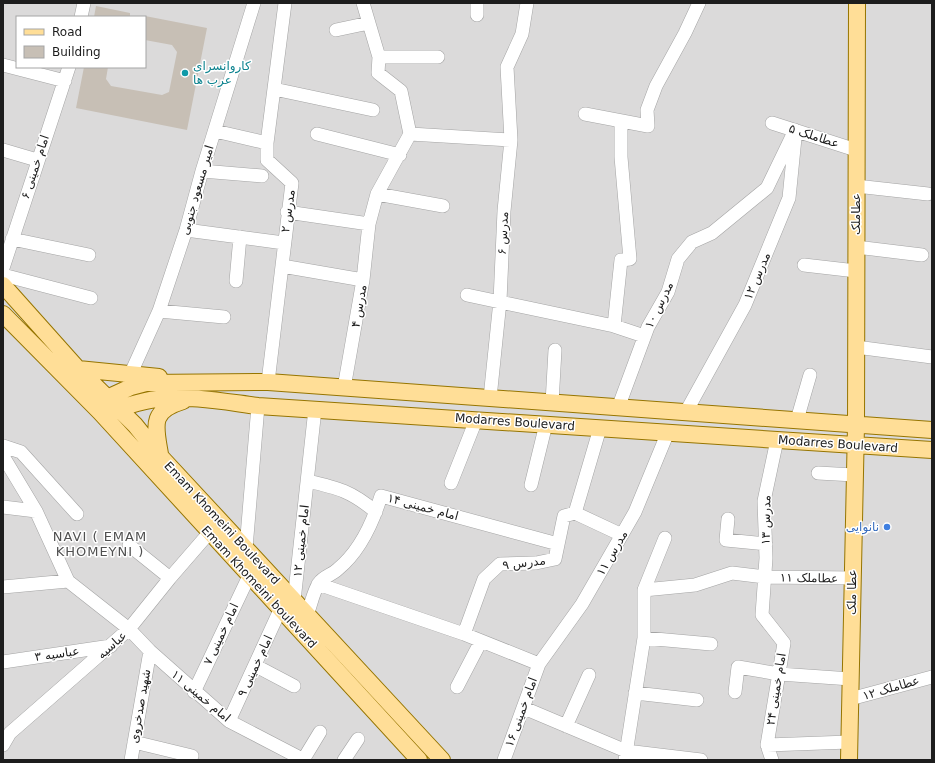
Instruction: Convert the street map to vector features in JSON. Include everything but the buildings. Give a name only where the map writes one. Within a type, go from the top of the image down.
[{"type":"main road","name":"عطاملک","points":[[856,425],[857,3]]},
{"type":"main road","name":"Emam Khomeini Boulevard","points":[[3,285],[78,369],[118,410],[135,425],[160,456],[442,760]]},
{"type":"main road","points":[[3,314],[100,412],[107,398],[131,387],[146,383],[194,382]]},
{"type":"main road","points":[[78,369],[131,373],[194,382]]},
{"type":"main road","name":"Modarres Boulevard","points":[[194,382],[268,382],[932,430]]},
{"type":"main road","points":[[482,420],[490,398]]},
{"type":"main road","name":"Modarres Boulevard","points":[[100,412],[118,410],[139,402],[158,399],[191,399],[258,406],[932,450]]},
{"type":"main road","points":[[148,466],[160,456],[155,429],[157,416],[172,405],[191,399]]},
{"type":"main road","name":"Emam Khomeini boulevard","points":[[100,412],[209,533],[419,760]]},
{"type":"main road","name":"عطا ملک","points":[[849,760],[856,425]]},
{"type":"street","points":[[81,16],[84,3]]},
{"type":"street","name":"امیر مسعود جنوبی","points":[[131,373],[158,311],[186,230],[202,171],[254,3]]},
{"type":"street","name":"مدرس ۲","points":[[268,382],[287,212],[292,183],[267,160],[267,143],[285,3]]},
{"type":"street","points":[[363,3],[379,57],[378,73],[401,91],[410,134],[511,140]]},
{"type":"street","name":"مدرس ۶","points":[[490,398],[500,301],[504,212],[511,140],[507,67],[522,34],[528,3]]},
{"type":"street","points":[[585,114],[648,126],[647,110],[656,86],[685,33],[699,3]]},
{"type":"street","points":[[336,30],[369,23]]},
{"type":"street","points":[[379,57],[438,57]]},
{"type":"street","points":[[3,66],[65,81]]},
{"type":"street","name":"امام خمینی ۶","points":[[3,268],[37,160],[69,68]]},
{"type":"street","points":[[274,89],[373,110]]},
{"type":"street","points":[[614,326],[621,260],[630,259],[621,157],[621,121]]},
{"type":"street","name":"عطاملک ۵","points":[[772,123],[856,150]]},
{"type":"street","name":"مدرس ۱۰","points":[[618,408],[644,336],[668,292],[678,259],[692,242],[712,233],[767,188],[795,130]]},
{"type":"street","name":"مدرس ۱۲","points":[[686,412],[745,305],[789,198],[795,130]]},
{"type":"street","points":[[215,131],[267,143]]},
{"type":"street","points":[[317,134],[400,155]]},
{"type":"street","name":"مدرس ۴","points":[[344,388],[363,280],[369,224],[377,194],[400,155],[410,134]]},
{"type":"street","points":[[3,150],[37,160]]},
{"type":"street","points":[[202,171],[262,176]]},
{"type":"street","points":[[856,186],[928,194]]},
{"type":"street","points":[[377,194],[443,206]]},
{"type":"street","points":[[287,212],[369,224]]},
{"type":"street","points":[[186,230],[284,243]]},
{"type":"street","points":[[236,280],[240,237]]},
{"type":"street","points":[[12,239],[89,255]]},
{"type":"street","points":[[856,247],[922,255]]},
{"type":"street","points":[[804,265],[856,271]]},
{"type":"street","points":[[282,266],[363,280]]},
{"type":"street","points":[[3,275],[91,298]]},
{"type":"street","points":[[467,295],[614,326],[644,336]]},
{"type":"street","points":[[158,311],[224,317]]},
{"type":"street","points":[[856,347],[932,357]]},
{"type":"street","points":[[552,403],[555,350]]},
{"type":"street","points":[[797,420],[810,375]]},
{"type":"street","points":[[246,548],[254,475],[258,406]]},
{"type":"street","name":"امام خمینی ۱۲","points":[[294,601],[316,409]]},
{"type":"street","points":[[451,483],[482,420]]},
{"type":"street","points":[[531,485],[546,424]]},
{"type":"street","points":[[600,428],[575,513],[622,535]]},
{"type":"street","name":"مدرس ۱۱","points":[[539,664],[582,604],[635,512],[668,432]]},
{"type":"street","name":"مدرس ۱۳","points":[[765,577],[766,544],[764,501],[778,440]]},
{"type":"street","points":[[3,446],[21,452],[77,514]]},
{"type":"street","points":[[3,456],[36,511],[68,581],[3,587]]},
{"type":"street","points":[[818,473],[854,475]]},
{"type":"street","points":[[308,481],[342,489],[360,499],[376,512]]},
{"type":"street","name":"امام خمینی ۱۴","points":[[318,584],[325,577],[338,570],[352,555],[370,526],[381,496],[558,544]]},
{"type":"street","points":[[3,507],[36,511]]},
{"type":"street","name":"مدرس ۹","points":[[464,634],[484,579],[500,564],[536,563],[554,559],[564,516],[575,513]]},
{"type":"street","points":[[728,519],[726,540],[766,544]]},
{"type":"street","name":"عباسیه","points":[[3,745],[10,733],[129,629],[209,533]]},
{"type":"street","points":[[626,756],[644,638],[644,590],[665,538]]},
{"type":"street","points":[[129,545],[170,578]]},
{"type":"street","name":"عطاملک ۱۱","points":[[644,590],[695,585],[732,573],[765,577],[852,578]]},
{"type":"street","name":"امام خمینی ۷","points":[[194,692],[249,576]]},
{"type":"street","name":"امام خمینی ۲۴","points":[[765,577],[762,615],[784,643],[766,745]]},
{"type":"street","name":"امام خمینی ۱۱","points":[[68,581],[129,629],[194,692],[229,721],[299,759]]},
{"type":"street","points":[[307,615],[318,584],[464,634],[539,664]]},
{"type":"street","name":"امام خمینی ۹","points":[[229,721],[256,666],[280,610]]},
{"type":"street","points":[[644,638],[711,644]]},
{"type":"street","points":[[457,687],[480,641]]},
{"type":"street","name":"عباسیه ۳","points":[[3,662],[111,646]]},
{"type":"street","name":"شهید صدخروی","points":[[131,760],[150,651]]},
{"type":"street","name":"امام خمینی ۱۶","points":[[506,759],[539,664]]},
{"type":"street","points":[[256,666],[294,686]]},
{"type":"street","points":[[735,692],[738,667],[779,674],[851,679]]},
{"type":"street","points":[[566,726],[589,675]]},
{"type":"street","name":"عطاملک ۱۲","points":[[850,699],[932,677]]},
{"type":"street","points":[[635,693],[697,700]]},
{"type":"street","points":[[524,708],[566,726],[626,756],[702,760]]},
{"type":"street","points":[[299,759],[320,732]]},
{"type":"street","points":[[344,760],[358,739]]},
{"type":"street","points":[[134,742],[192,756]]},
{"type":"street","points":[[772,760],[766,745],[849,742]]},
{"type":"shaded area","points":[[3,3],[932,3],[932,760],[3,760]]},
{"type":"place","name":"کاروانسرای عرب ها","points":[[185,73]]},
{"type":"place","name":"نانوایی","points":[[887,527]]},
{"type":"district","name":"NAVI ( EMAM KHOMEYNI )","points":[[100,544]]}]
